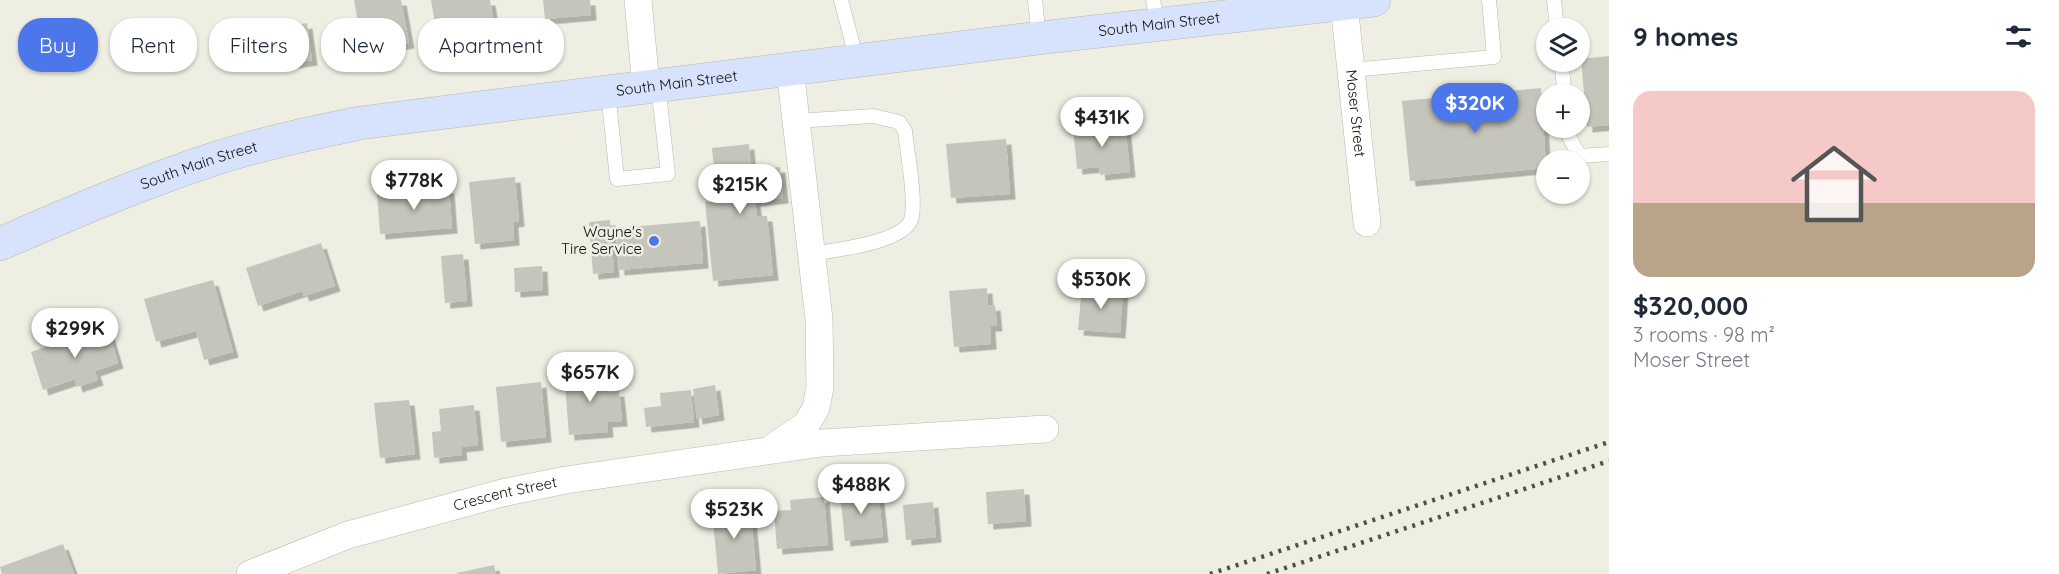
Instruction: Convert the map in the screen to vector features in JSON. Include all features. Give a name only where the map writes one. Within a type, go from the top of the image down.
[{"type":"main road","name":"South Main Street","points":[[0,244],[154,180],[280,140],[360,123],[1039,38],[1155,12],[1359,2]]},
{"type":"street","points":[[638,0],[652,86]]},
{"type":"street","name":"Moser Street","points":[[1359,2],[1351,70],[1367,223]]},
{"type":"street","name":"Crescent Street","points":[[771,449],[806,425],[816,408],[820,387],[819,319],[790,69]]},
{"type":"street","name":"Crescent Street","points":[[250,574],[348,535],[502,493],[771,449],[822,443],[1045,429]]},
{"type":"lane","points":[[841,0],[857,61]]},
{"type":"lane","points":[[1035,0],[1039,38]]},
{"type":"lane","points":[[1351,70],[1494,57],[1489,0]]},
{"type":"lane","points":[[1554,0],[1556,18]]},
{"type":"lane","points":[[608,91],[617,179],[668,174],[652,86]]},
{"type":"lane","points":[[796,121],[873,116],[898,122],[905,131],[912,207],[910,220],[904,229],[892,236],[865,244],[811,254]]},
{"type":"lane","points":[[1570,138],[1580,156],[1609,154]]},
{"type":"building","points":[[354,0],[401,0],[404,18],[357,18]]},
{"type":"building","points":[[431,0],[490,0],[493,18],[434,18]]},
{"type":"building","points":[[543,0],[590,0],[591,15],[545,18]]},
{"type":"building","points":[[406,27],[409,43],[406,44]]},
{"type":"building","points":[[309,38],[312,60],[309,60]]},
{"type":"building","points":[[1609,56],[1609,125],[1590,127],[1590,84],[1583,84],[1582,72],[1590,72],[1590,58]]},
{"type":"building","points":[[1536,88],[1536,138],[1544,138],[1545,150],[1536,150],[1536,169],[1410,181],[1402,101]]},
{"type":"building","points":[[1125,123],[1130,172],[1100,175],[1099,167],[1077,169],[1073,127]]},
{"type":"building","points":[[1006,139],[1010,194],[951,198],[946,144]]},
{"type":"building","points":[[749,144],[751,170],[780,167],[783,198],[755,201],[757,216],[767,216],[773,275],[713,281],[705,202],[717,200],[712,148]]},
{"type":"building","points":[[515,177],[519,221],[513,222],[514,240],[475,244],[469,182]]},
{"type":"building","points":[[449,188],[452,228],[380,234],[377,194]]},
{"type":"building","points":[[610,220],[614,272],[593,274],[589,222]]},
{"type":"building","points":[[700,221],[703,263],[619,270],[616,228]]},
{"type":"building","points":[[321,243],[335,286],[304,296],[302,291],[258,306],[246,268]]},
{"type":"building","points":[[463,254],[467,301],[445,303],[441,256]]},
{"type":"building","points":[[542,266],[543,290],[515,292],[514,268]]},
{"type":"building","points":[[213,280],[233,352],[204,360],[196,331],[156,342],[144,299]]},
{"type":"building","points":[[1082,286],[1123,289],[1120,333],[1078,330]]},
{"type":"building","points":[[987,288],[988,306],[995,305],[997,326],[990,326],[991,344],[954,347],[949,291]]},
{"type":"building","points":[[107,326],[118,363],[95,371],[98,380],[77,387],[75,379],[43,390],[31,352]]},
{"type":"building","points":[[601,369],[603,392],[619,391],[622,421],[607,422],[608,432],[569,435],[564,372]]},
{"type":"building","points":[[541,382],[546,437],[501,442],[496,387]]},
{"type":"building","points":[[715,385],[719,415],[697,419],[693,389]]},
{"type":"building","points":[[691,390],[694,422],[646,427],[644,408],[661,406],[660,393]]},
{"type":"building","points":[[409,400],[415,454],[380,458],[374,403]]},
{"type":"building","points":[[474,405],[478,445],[461,447],[462,455],[434,458],[432,432],[441,431],[439,409]]},
{"type":"building","points":[[878,489],[883,537],[845,541],[840,493]]},
{"type":"building","points":[[1024,489],[1026,521],[988,524],[986,492]]},
{"type":"building","points":[[824,497],[828,545],[777,549],[774,511],[791,510],[790,500]]},
{"type":"building","points":[[933,502],[936,537],[906,540],[903,505]]},
{"type":"building","points":[[750,506],[756,570],[718,574],[712,510]]},
{"type":"building","points":[[63,544],[74,574],[2,574],[0,567]]},
{"type":"building","points":[[494,565],[496,574],[457,574],[457,573]]},
{"type":"railway","points":[[1210,574],[1609,442]]},
{"type":"railway","points":[[1267,574],[1609,461]]},
{"type":"place","name":"Wayne's Tire Service","points":[[654,241]]}]
